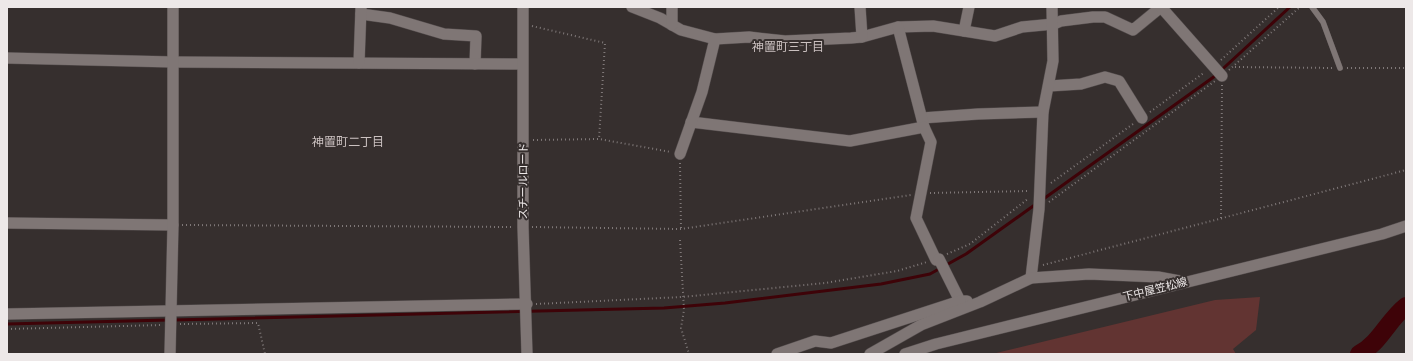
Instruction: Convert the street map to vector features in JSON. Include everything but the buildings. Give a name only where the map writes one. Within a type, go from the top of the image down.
[{"type":"street","points":[[170,354],[173,225],[173,7]]},
{"type":"street","name":"スチールロード","points":[[523,7],[523,227],[527,304],[527,354]]},
{"type":"street","points":[[632,7],[660,18],[681,30],[715,39],[749,37],[785,40],[862,37],[898,26],[933,26],[995,36],[1022,27],[1054,24],[1061,21],[1105,17],[1133,30],[1161,7],[1220,73]]},
{"type":"street","points":[[672,7],[672,25]]},
{"type":"street","points":[[860,7],[862,37]]},
{"type":"street","points":[[964,31],[969,7]]},
{"type":"street","points":[[1032,273],[1039,201],[1043,112],[1053,61],[1054,24],[1052,7]]},
{"type":"street","points":[[359,63],[361,10],[444,34],[476,36],[475,64]]},
{"type":"street","points":[[898,26],[923,123],[931,142],[916,218],[960,301]]},
{"type":"street","points":[[680,154],[702,92],[715,39]]},
{"type":"street","points":[[7,58],[173,62],[522,64]]},
{"type":"street","points":[[1049,86],[1081,84],[1105,77],[1119,81],[1142,118]]},
{"type":"street","points":[[691,122],[850,141],[923,123],[978,114],[1043,112]]},
{"type":"street","points":[[7,223],[173,225]]},
{"type":"street","name":"下中屋笠松線","points":[[905,354],[936,344],[1382,234],[1406,226]]},
{"type":"street","points":[[870,354],[877,348],[921,325],[980,302],[1032,273],[1158,277],[1185,282]]},
{"type":"street","points":[[777,354],[815,341],[831,343],[960,301],[980,302]]},
{"type":"street","points":[[7,314],[527,304]]},
{"type":"lane","points":[[1312,7],[1323,22],[1340,68]]},
{"type":"path","points":[[173,225],[681,229],[921,194],[1039,201],[1220,73],[1234,66],[1300,7]]},
{"type":"path","points":[[523,24],[604,43],[599,139]]},
{"type":"path","points":[[1234,66],[1406,68]]},
{"type":"path","points":[[1220,73],[1221,218]]},
{"type":"path","points":[[524,140],[599,139],[680,154],[681,229]]},
{"type":"path","points":[[1032,273],[1221,218],[1406,170]]},
{"type":"path","points":[[680,240],[682,297],[684,310],[681,328],[689,354]]},
{"type":"path","points":[[7,329],[258,323],[265,354]]},
{"type":"shaded area","points":[[1260,297],[1256,330],[1233,349],[1236,354],[992,354],[1215,300]]},
{"type":"waterway","points":[[1042,200],[1215,76],[1290,7]]},
{"type":"waterway","points":[[173,320],[664,308],[725,303],[881,284],[930,274],[966,254],[1036,204]]},
{"type":"waterway","points":[[1359,354],[1373,344],[1406,306]]},
{"type":"waterway","points":[[7,324],[168,320]]},
{"type":"district","name":"神置町三丁目","points":[[788,46]]},
{"type":"district","name":"神置町二丁目","points":[[348,141]]}]
